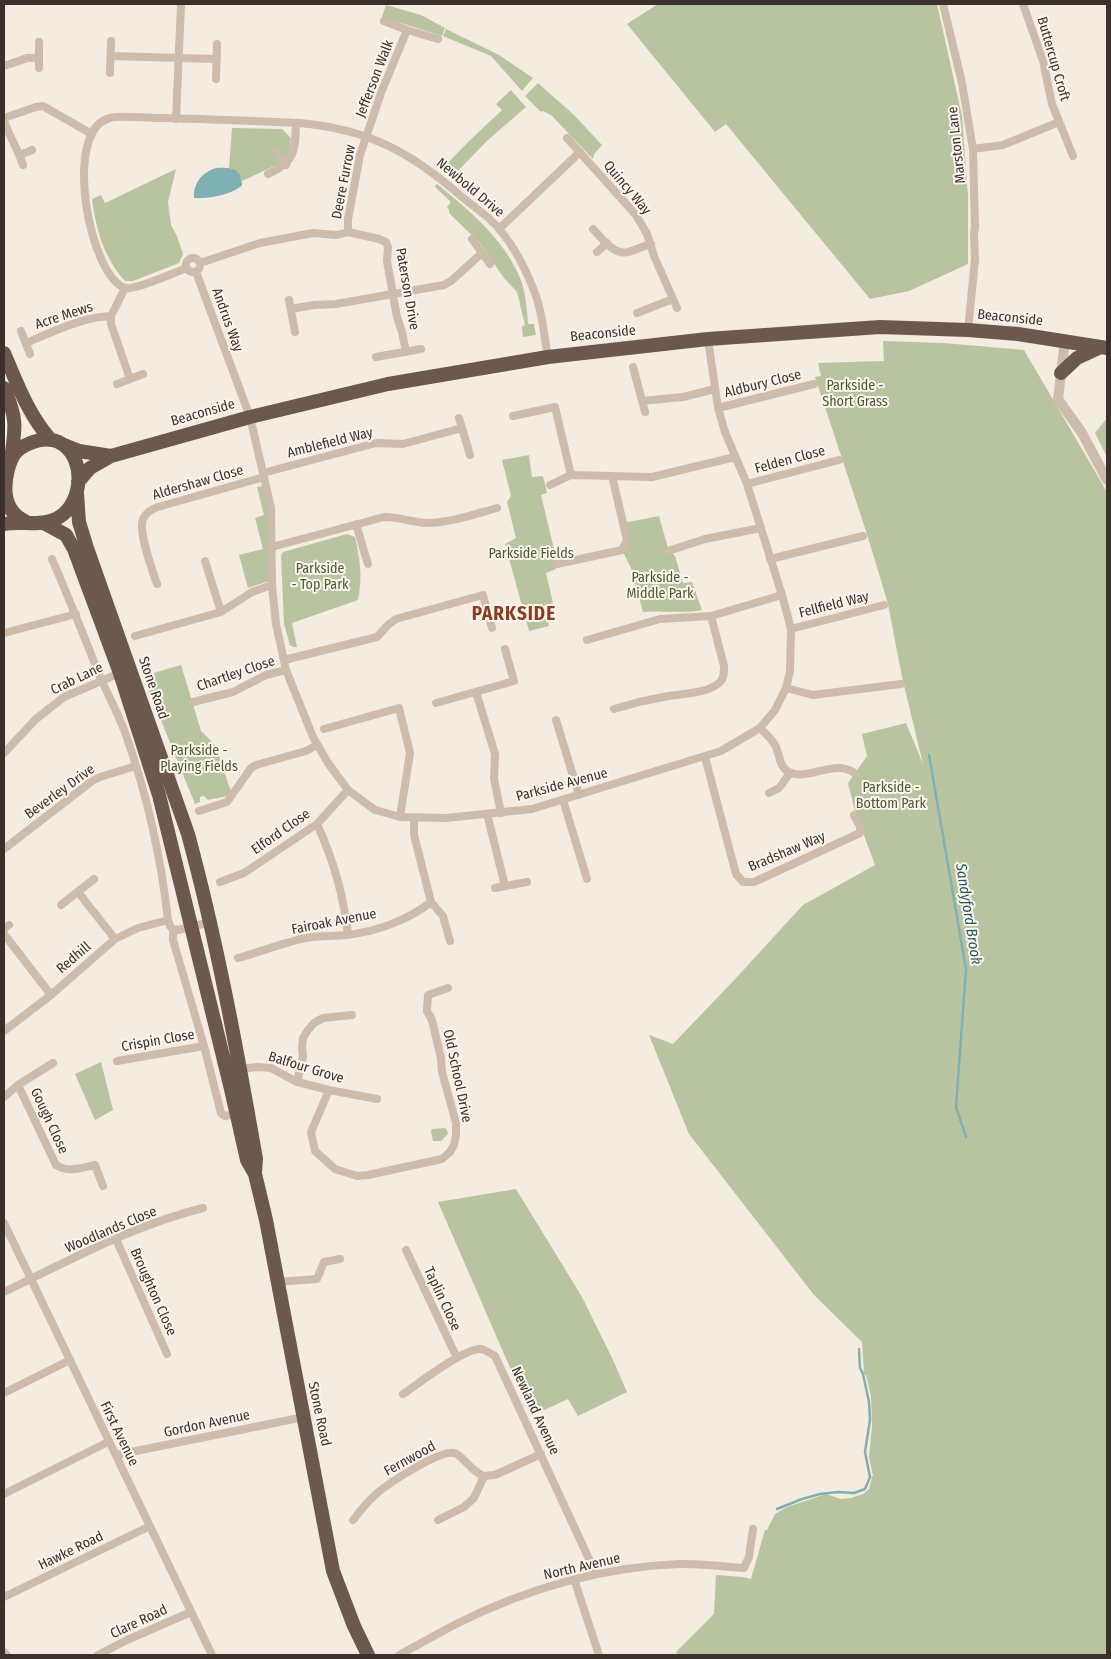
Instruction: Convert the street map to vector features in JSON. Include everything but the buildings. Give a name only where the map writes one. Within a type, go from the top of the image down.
[{"type":"highway","name":"Beaconside","points":[[78,488],[90,468],[112,456],[250,417],[388,384],[548,356],[708,339],[880,327],[968,330],[1064,340],[1105,347]]},
{"type":"highway","points":[[1060,373],[1077,358],[1105,347]]},
{"type":"highway","points":[[4,353],[36,422],[72,454],[77,464],[78,488],[73,502],[55,520],[44,523],[4,524]]},
{"type":"highway","points":[[4,388],[15,416],[11,459],[4,482],[4,492],[9,508],[13,514],[24,522]]},
{"type":"highway","name":"Beaconside","points":[[57,442],[79,451],[112,456]]},
{"type":"highway","points":[[11,459],[16,452],[29,443],[57,442]]},
{"type":"highway","name":"Stone Road","points":[[78,488],[79,522],[188,834],[211,922],[233,1070],[237,1114],[247,1160],[255,1174],[266,1220],[333,1572],[354,1626],[368,1655]]},
{"type":"highway","name":"Stone Road","points":[[44,523],[58,530],[70,540],[120,673],[159,795],[191,926],[233,1070],[256,1158],[255,1174]]},
{"type":"street","points":[[176,119],[181,4]]},
{"type":"street","name":"Marston Lane","points":[[943,4],[962,82],[973,149],[976,228],[974,233],[975,259],[968,330]]},
{"type":"street","name":"Buttercup Croft","points":[[1023,4],[1043,61],[1049,95],[1058,122],[1074,156]]},
{"type":"street","name":"Jefferson Walk","points":[[384,21],[438,39]]},
{"type":"street","name":"Jefferson Walk","points":[[366,137],[380,93],[407,30]]},
{"type":"street","points":[[110,73],[111,41]]},
{"type":"street","points":[[39,42],[39,68]]},
{"type":"street","points":[[216,79],[217,44]]},
{"type":"street","points":[[111,56],[216,59]]},
{"type":"street","points":[[4,66],[27,58],[38,58]]},
{"type":"street","points":[[23,165],[4,120],[43,106],[90,133],[85,157],[85,192],[88,217],[94,240],[110,273],[125,288],[136,287],[186,268]]},
{"type":"street","name":"Newbold Drive","points":[[90,133],[96,125],[110,118],[296,123],[319,125],[366,137],[391,146],[436,174],[499,229],[516,253],[537,298],[548,356]]},
{"type":"street","name":"Buttercup Croft","points":[[973,149],[1003,145],[1058,122]]},
{"type":"street","points":[[268,174],[286,165],[293,155],[296,123]]},
{"type":"street","name":"Deere Furrow","points":[[348,232],[348,219],[360,155],[366,137]]},
{"type":"street","name":"Quincy Way","points":[[567,138],[636,214],[647,234],[677,308]]},
{"type":"street","points":[[20,155],[32,150]]},
{"type":"street","points":[[276,152],[286,165]]},
{"type":"street","points":[[499,229],[580,152]]},
{"type":"street","points":[[593,229],[613,249],[621,253],[651,244]]},
{"type":"street","name":"Paterson Drive","points":[[200,263],[269,241],[313,233],[337,235],[348,232],[380,239],[386,242],[388,247],[387,261],[406,352]]},
{"type":"street","points":[[472,239],[490,264]]},
{"type":"street","points":[[597,252],[606,243]]},
{"type":"street","points":[[291,308],[336,304],[444,285],[482,253]]},
{"type":"street","points":[[190,258],[195,258],[200,263],[200,268],[196,272],[191,272],[186,268],[186,261],[190,258]]},
{"type":"street","name":"Andrus Way","points":[[196,272],[250,417]]},
{"type":"street","name":"Acre Mews","points":[[125,288],[111,316],[111,324],[130,379]]},
{"type":"street","points":[[637,313],[673,299]]},
{"type":"street","points":[[289,300],[295,332]]},
{"type":"street","name":"Acre Mews","points":[[26,343],[86,320],[111,316]]},
{"type":"street","name":"Acre Mews","points":[[20,331],[30,354]]},
{"type":"street","name":"Parkside Avenue","points":[[250,417],[271,508],[272,586],[276,624],[286,670],[317,745],[328,763],[348,790],[375,810],[400,817],[488,814],[532,809],[721,751],[760,728],[775,710],[786,688],[792,654],[790,629],[782,594],[747,484],[725,432],[718,408],[708,339]]},
{"type":"street","points":[[1064,340],[1058,399],[1082,433],[1107,480]]},
{"type":"street","name":"Paterson Drive","points":[[376,357],[421,349]]},
{"type":"street","points":[[633,368],[645,412]]},
{"type":"street","points":[[117,384],[143,374]]},
{"type":"street","points":[[226,380],[234,377]]},
{"type":"street","name":"Aldbury Close","points":[[718,408],[814,384]]},
{"type":"street","points":[[642,401],[683,398],[715,388]]},
{"type":"street","points":[[513,416],[555,407],[571,474]]},
{"type":"street","points":[[459,418],[470,455]]},
{"type":"street","name":"Amblefield Way","points":[[264,475],[369,445],[384,443],[403,444],[462,428]]},
{"type":"street","points":[[550,484],[571,474],[652,477],[735,457]]},
{"type":"street","name":"Felden Close","points":[[747,484],[839,460]]},
{"type":"street","name":"Aldershaw Close","points":[[158,579],[142,532],[143,518],[147,513],[158,507],[264,475]]},
{"type":"street","points":[[557,564],[622,550],[626,540],[612,476]]},
{"type":"street","points":[[272,547],[384,517],[398,517],[426,523],[438,522],[497,508]]},
{"type":"street","points":[[356,524],[368,564]]},
{"type":"street","points":[[668,551],[705,539],[761,528]]},
{"type":"street","points":[[770,559],[863,536]]},
{"type":"street","points":[[52,559],[126,734],[160,858],[170,926],[178,930],[211,922]]},
{"type":"street","points":[[205,561],[220,612]]},
{"type":"street","points":[[135,636],[220,612],[252,592],[272,586]]},
{"type":"street","points":[[587,640],[660,619],[711,616],[782,594]]},
{"type":"street","points":[[284,660],[377,638],[396,619],[483,595],[492,628]]},
{"type":"street","name":"Fellfield Way","points":[[790,629],[884,605]]},
{"type":"street","points":[[4,633],[76,614]]},
{"type":"street","points":[[614,709],[665,696],[701,691],[712,688],[721,682],[724,666],[711,616]]},
{"type":"street","points":[[436,703],[514,681],[505,649]]},
{"type":"street","name":"Chartley Close","points":[[193,702],[232,692],[266,675],[286,670]]},
{"type":"street","name":"Crab Lane","points":[[4,752],[52,705],[64,697],[120,673]]},
{"type":"street","points":[[786,688],[813,696],[901,684]]},
{"type":"street","points":[[476,692],[496,754],[494,779],[501,813]]},
{"type":"street","points":[[324,728],[399,708],[410,752],[400,817]]},
{"type":"street","points":[[556,720],[579,795]]},
{"type":"street","points":[[760,728],[771,738],[785,769],[790,773],[800,774],[849,768],[856,774]]},
{"type":"street","points":[[199,811],[227,802],[251,768],[256,765],[306,751],[317,745]]},
{"type":"street","name":"Bradshaw Way","points":[[705,757],[736,874],[743,882],[754,882],[860,833],[860,826],[854,815]]},
{"type":"street","name":"Beverley Drive","points":[[4,849],[92,781],[136,766]]},
{"type":"street","points":[[769,793],[779,788],[790,773]]},
{"type":"street","name":"Elford Close","points":[[220,882],[244,873],[317,824],[348,790]]},
{"type":"street","points":[[563,800],[587,880]]},
{"type":"street","points":[[488,814],[504,886]]},
{"type":"street","points":[[414,818],[414,835],[431,902],[443,916],[450,941]]},
{"type":"street","points":[[317,824],[330,852],[347,919],[348,935]]},
{"type":"street","points":[[61,905],[94,879]]},
{"type":"street","points":[[496,888],[527,882]]},
{"type":"street","points":[[78,892],[115,939]]},
{"type":"street","name":"Fairoak Avenue","points":[[238,958],[310,938],[348,935],[405,918],[431,902]]},
{"type":"street","name":"Redhill","points":[[4,1032],[51,995],[115,939],[138,928],[168,920]]},
{"type":"street","points":[[174,929],[173,940],[204,1046],[221,1113],[225,1116],[237,1114]]},
{"type":"street","points":[[4,934],[51,995]]},
{"type":"street","name":"Old School Drive","points":[[329,1090],[311,1132],[315,1151],[335,1169],[357,1176],[368,1175],[442,1158],[450,1152],[456,1135],[456,1122],[442,1072],[432,1020],[427,1011],[428,995],[448,988]]},
{"type":"street","points":[[297,1082],[303,1058],[303,1038],[309,1028],[323,1018],[352,1015]]},
{"type":"street","name":"Crispin Close","points":[[117,1061],[204,1046]]},
{"type":"street","name":"Gough Close","points":[[4,1097],[18,1085],[53,1063]]},
{"type":"street","name":"Balfour Grove","points":[[233,1070],[258,1067],[271,1068],[297,1082],[377,1099]]},
{"type":"street","name":"Gough Close","points":[[18,1085],[56,1165],[62,1169],[70,1170],[95,1165],[103,1186]]},
{"type":"street","name":"Woodlands Close","points":[[4,1292],[116,1239],[186,1212],[203,1208]]},
{"type":"street","name":"First Avenue","points":[[4,1223],[212,1655]]},
{"type":"street","name":"Broughton Close","points":[[116,1239],[167,1354]]},
{"type":"street","name":"Taplin Close","points":[[406,1250],[456,1358]]},
{"type":"street","points":[[277,1282],[317,1279],[324,1262],[340,1259]]},
{"type":"street","name":"Newland Avenue","points":[[403,1394],[456,1358],[474,1350],[488,1351],[495,1356],[541,1454],[594,1575]]},
{"type":"street","points":[[4,1393],[70,1360]]},
{"type":"street","name":"Gordon Avenue","points":[[116,1455],[304,1417]]},
{"type":"street","points":[[4,1494],[108,1442]]},
{"type":"street","name":"Fernwood","points":[[353,1520],[372,1497],[396,1480],[440,1454],[448,1452],[457,1454],[474,1471],[484,1476]]},
{"type":"street","points":[[438,1520],[464,1507],[474,1498],[484,1476],[495,1474],[541,1454]]},
{"type":"street","name":"Hawke Road","points":[[4,1597],[150,1526]]},
{"type":"street","name":"North Avenue","points":[[399,1655],[486,1610],[574,1579],[636,1567],[681,1564],[744,1568],[749,1557],[753,1529]]},
{"type":"street","points":[[574,1579],[599,1655]]},
{"type":"street","name":"Clare Road","points":[[98,1655],[191,1612]]},
{"type":"street","points":[[4,1652],[7,1655]]},
{"type":"green space","points":[[658,4],[937,4],[962,116],[968,196],[968,264],[909,291],[870,299],[726,124],[715,132],[627,24]]},
{"type":"green space","points":[[386,5],[421,15],[445,28],[442,36],[382,17]]},
{"type":"green space","points":[[446,29],[499,55],[533,78],[522,91],[491,56],[443,36]]},
{"type":"green space","points":[[538,83],[574,115],[602,145],[594,154],[593,159],[551,115],[543,111],[541,112],[525,96]]},
{"type":"green space","points":[[511,90],[526,107],[488,140],[451,178],[441,170],[502,110],[496,104]]},
{"type":"green space","points":[[232,128],[282,129],[291,138],[289,156],[281,163],[242,181],[241,175],[236,170],[229,168]]},
{"type":"green space","points":[[176,169],[168,202],[171,225],[183,254],[179,263],[133,281],[125,281],[106,253],[96,221],[92,199],[101,195],[105,203]]},
{"type":"green space","points":[[437,184],[473,215],[505,251],[522,283],[528,324],[534,324],[536,335],[523,337],[522,327],[525,325],[517,292],[504,278],[480,243],[449,213],[447,207],[451,202],[436,188]]},
{"type":"green space","points":[[883,341],[944,343],[1024,350],[1107,492],[1107,1655],[678,1655],[676,1652],[714,1614],[716,1575],[751,1579],[765,1530],[767,1530],[775,1514],[787,1507],[826,1494],[841,1499],[863,1494],[869,1489],[872,1478],[870,1477],[873,1476],[869,1456],[872,1426],[871,1396],[866,1375],[863,1374],[862,1342],[814,1295],[689,1134],[649,1035],[673,1044],[803,905],[875,865],[855,811],[848,783],[867,756],[862,734],[906,723],[923,764],[902,677],[888,604],[815,377],[821,376],[818,363],[884,361]]},
{"type":"green space","points":[[1107,418],[1107,457],[1095,433]]},
{"type":"green space","name":"Parkside Fields","points":[[529,455],[532,477],[543,476],[547,493],[541,495],[553,545],[556,569],[546,573],[553,603],[544,606],[549,626],[529,631],[505,544],[516,538],[507,502],[511,496],[502,460]]},
{"type":"green space","points":[[263,486],[268,502],[269,581],[248,588],[239,555],[263,549],[255,518],[264,515],[257,487]]},
{"type":"green space","name":"Parkside - Middle Park","points":[[659,516],[668,548],[675,556],[683,583],[692,582],[702,610],[643,612],[631,568],[622,550],[626,540],[623,523]]},
{"type":"green space","name":"Parkside - Top Park","points":[[347,534],[355,537],[358,554],[361,576],[358,600],[292,623],[297,647],[293,647],[290,645],[284,624],[281,555],[283,552]]},
{"type":"green space","name":"Parkside - Playing Fields","points":[[181,665],[201,731],[216,746],[232,795],[208,800],[204,796],[200,797],[200,802],[195,804],[143,676]]},
{"type":"green space","points":[[101,1062],[113,1110],[95,1120],[75,1074]]},
{"type":"green space","points":[[445,1128],[448,1134],[441,1141],[433,1141],[432,1129]]},
{"type":"green space","points":[[516,1189],[582,1297],[627,1392],[578,1416],[568,1399],[531,1416],[438,1202]]},
{"type":"water","points":[[215,168],[236,170],[241,175],[242,185],[220,196],[194,198],[196,184],[204,174]]},
{"type":"waterway","name":"Sandyford Brook","points":[[929,755],[966,969],[956,1107],[966,1137]]},
{"type":"waterway","name":"Sandyford Brook","points":[[777,1509],[820,1494],[854,1493],[865,1489],[870,1477],[865,1452],[870,1420],[869,1402],[860,1368],[859,1349]]},
{"type":"district","name":"PARKSIDE","points":[[514,615]]},
{"type":"park label","name":"Parkside - Short Grass","points":[[855,394]]},
{"type":"park label","name":"Parkside - Bottom Park","points":[[891,796]]}]
